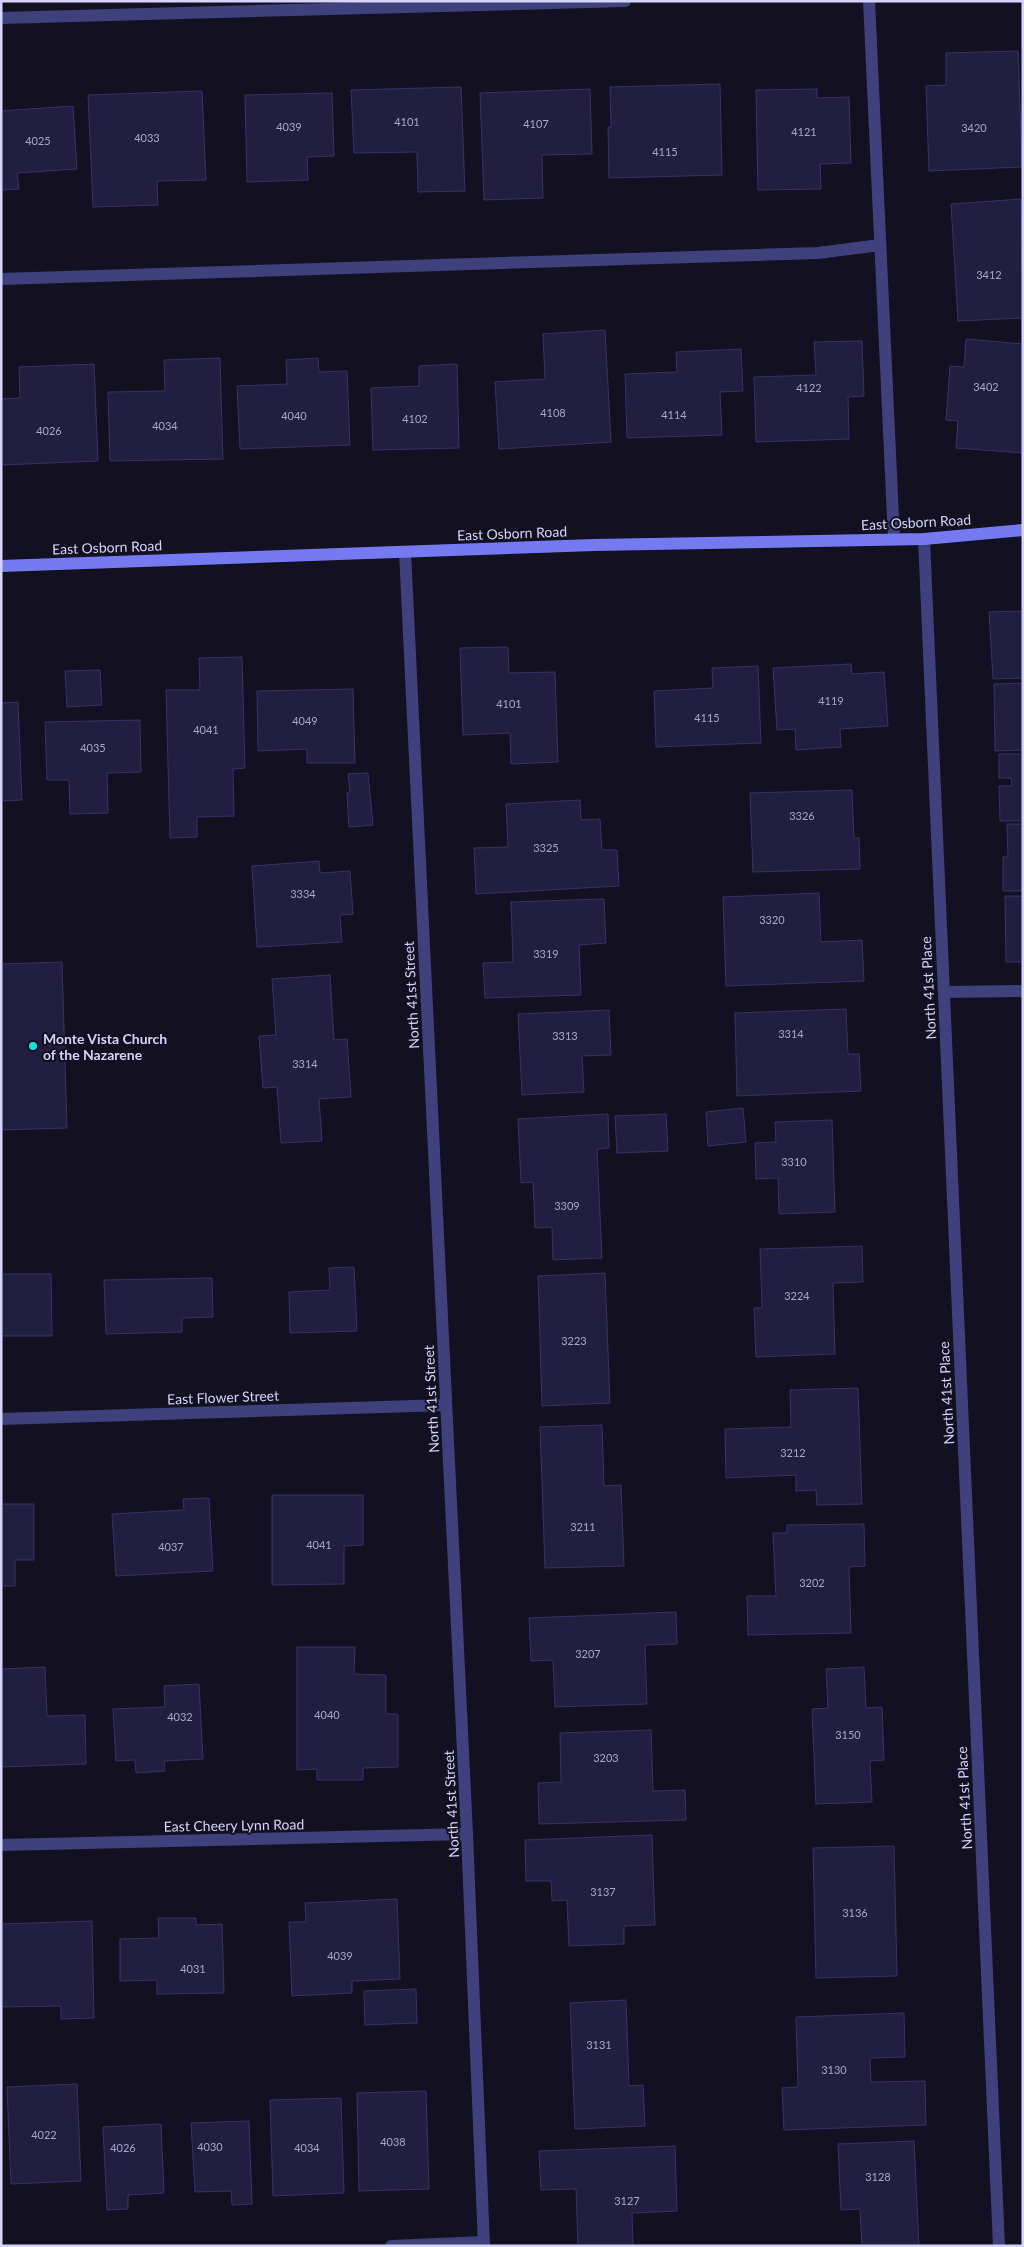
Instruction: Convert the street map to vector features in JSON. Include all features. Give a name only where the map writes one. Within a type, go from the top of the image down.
[{"type":"street","points":[[1,18],[625,1]]},
{"type":"street","points":[[869,1],[894,539]]},
{"type":"street","points":[[1,279],[818,253],[880,245]]},
{"type":"street","name":"East Osborn Road","points":[[1,566],[594,545],[924,539],[1023,530]]},
{"type":"street","name":"North 41st Place","points":[[924,539],[999,2246]]},
{"type":"street","name":"North 41st Street","points":[[405,552],[467,1834],[484,2244]]},
{"type":"street","points":[[944,992],[1023,991]]},
{"type":"street","name":"East Flower Street","points":[[1,1419],[446,1405]]},
{"type":"street","name":"East Cheery Lynn Road","points":[[1,1845],[467,1834]]},
{"type":"street","points":[[391,2246],[484,2244]]},
{"type":"building","points":[[1018,51],[1022,167],[929,171],[926,86],[946,85],[946,53]]},
{"type":"building","points":[[720,84],[722,175],[609,178],[608,127],[611,127],[610,87]]},
{"type":"building","points":[[461,87],[465,191],[418,192],[417,152],[354,153],[351,90]]},
{"type":"building","points":[[590,89],[592,154],[542,155],[543,198],[484,200],[480,93]]},
{"type":"building","points":[[817,89],[817,98],[849,97],[851,163],[820,164],[821,189],[758,190],[756,90]]},
{"type":"building","points":[[202,91],[206,180],[157,181],[158,205],[93,207],[88,95]]},
{"type":"building","points":[[332,93],[334,156],[307,157],[308,180],[247,182],[245,95]]},
{"type":"building","points":[[73,106],[77,169],[17,173],[19,189],[1,190],[1,111]]},
{"type":"building","points":[[1021,199],[1023,318],[958,321],[951,204]]},
{"type":"building","points":[[605,330],[611,442],[499,449],[495,382],[545,379],[543,334]]},
{"type":"building","points":[[966,339],[1023,344],[1023,453],[956,448],[958,421],[946,420],[950,366],[964,367]]},
{"type":"building","points":[[862,341],[864,396],[848,397],[849,439],[756,442],[754,377],[816,375],[814,342]]},
{"type":"building","points":[[741,349],[743,391],[720,392],[722,435],[627,438],[625,374],[677,372],[676,352]]},
{"type":"building","points":[[220,358],[223,459],[110,461],[108,392],[165,391],[164,360]]},
{"type":"building","points":[[318,358],[319,372],[347,371],[350,445],[240,449],[237,386],[287,384],[286,360]]},
{"type":"building","points":[[94,364],[98,461],[1,465],[1,399],[20,398],[19,367]]},
{"type":"building","points":[[457,364],[459,448],[373,450],[371,388],[419,386],[419,366]]},
{"type":"building","points":[[1023,611],[1023,678],[993,679],[989,612]]},
{"type":"building","points":[[508,647],[509,673],[555,672],[558,762],[511,764],[510,733],[463,735],[460,648]]},
{"type":"building","points":[[242,657],[245,768],[233,769],[234,816],[197,817],[197,837],[170,838],[166,690],[200,690],[199,658]]},
{"type":"building","points":[[851,664],[852,674],[884,672],[888,726],[840,729],[841,747],[796,750],[795,729],[777,730],[773,668]]},
{"type":"building","points":[[758,666],[761,743],[656,747],[654,691],[713,688],[712,668]]},
{"type":"building","points":[[100,670],[102,705],[67,707],[65,671]]},
{"type":"building","points":[[1023,683],[1023,750],[995,751],[994,684]]},
{"type":"building","points":[[353,689],[355,763],[307,763],[307,749],[258,751],[257,691]]},
{"type":"building","points":[[18,702],[22,800],[1,801],[1,703]]},
{"type":"building","points":[[140,720],[141,772],[107,773],[108,813],[70,814],[69,780],[47,780],[45,722]]},
{"type":"building","points":[[999,754],[1023,754],[1023,821],[1000,821],[999,786],[1012,786],[1011,778],[999,778]]},
{"type":"building","points":[[368,773],[373,825],[349,827],[347,793],[350,792],[348,774]]},
{"type":"building","points":[[852,790],[854,838],[859,838],[860,869],[753,872],[750,793]]},
{"type":"building","points":[[580,800],[581,820],[600,819],[602,850],[617,850],[619,886],[476,894],[474,848],[508,847],[506,804]]},
{"type":"building","points":[[1007,824],[1023,824],[1023,891],[1003,891],[1003,857],[1008,857]]},
{"type":"building","points":[[319,861],[320,873],[350,871],[353,914],[340,915],[342,942],[257,947],[252,866]]},
{"type":"building","points":[[819,893],[821,942],[862,940],[864,981],[726,986],[723,897]]},
{"type":"building","points":[[1005,896],[1023,896],[1023,962],[1006,962]]},
{"type":"building","points":[[604,899],[606,943],[579,945],[581,995],[485,998],[483,963],[513,962],[511,902]]},
{"type":"building","name":"Monte Vista Church of the Nazarene","points":[[62,962],[67,1128],[1,1130],[1,964]]},
{"type":"building","points":[[330,975],[334,1040],[347,1039],[351,1097],[319,1099],[322,1141],[281,1143],[277,1087],[263,1088],[259,1036],[276,1035],[272,979]]},
{"type":"building","points":[[846,1009],[848,1054],[859,1054],[861,1091],[737,1096],[735,1013]]},
{"type":"building","points":[[609,1010],[611,1055],[582,1056],[584,1092],[522,1095],[518,1014]]},
{"type":"building","points":[[743,1108],[746,1142],[708,1146],[706,1112]]},
{"type":"building","points":[[608,1114],[609,1148],[597,1149],[602,1258],[553,1260],[552,1227],[535,1228],[533,1182],[521,1183],[518,1119]]},
{"type":"building","points":[[666,1114],[668,1151],[617,1153],[615,1116]]},
{"type":"building","points":[[832,1120],[835,1212],[779,1214],[778,1178],[756,1179],[755,1143],[776,1142],[775,1122]]},
{"type":"building","points":[[862,1246],[863,1282],[833,1283],[835,1354],[756,1357],[754,1308],[762,1308],[760,1249]]},
{"type":"building","points":[[354,1267],[357,1331],[290,1333],[289,1292],[330,1290],[329,1268]]},
{"type":"building","points":[[605,1273],[610,1403],[542,1406],[538,1276]]},
{"type":"building","points":[[1,1274],[51,1274],[52,1336],[1,1336]]},
{"type":"building","points":[[212,1278],[213,1317],[182,1318],[182,1332],[106,1334],[104,1280]]},
{"type":"building","points":[[858,1388],[862,1504],[817,1505],[816,1490],[796,1491],[796,1475],[726,1478],[725,1429],[791,1427],[790,1390]]},
{"type":"building","points":[[602,1425],[604,1486],[621,1485],[624,1566],[545,1568],[540,1427]]},
{"type":"building","points":[[272,1495],[363,1495],[363,1545],[344,1546],[344,1584],[272,1585]]},
{"type":"building","points":[[209,1498],[213,1571],[116,1576],[112,1514],[184,1510],[183,1499]]},
{"type":"building","points":[[1,1504],[34,1504],[34,1560],[15,1560],[15,1586],[1,1586]]},
{"type":"building","points":[[864,1524],[865,1566],[849,1567],[851,1633],[748,1635],[747,1596],[776,1596],[773,1533],[787,1533],[787,1525]]},
{"type":"building","points":[[676,1612],[677,1644],[645,1645],[647,1704],[555,1707],[553,1660],[531,1661],[529,1618]]},
{"type":"building","points":[[297,1647],[355,1647],[354,1674],[386,1675],[386,1714],[398,1714],[398,1767],[363,1768],[363,1780],[317,1780],[317,1769],[297,1770]]},
{"type":"building","points":[[45,1667],[47,1716],[85,1715],[86,1764],[1,1767],[1,1669]]},
{"type":"building","points":[[864,1667],[866,1708],[882,1707],[884,1760],[870,1761],[872,1802],[816,1804],[812,1709],[828,1708],[826,1669]]},
{"type":"building","points":[[199,1684],[203,1759],[164,1761],[165,1771],[136,1773],[135,1760],[116,1761],[113,1709],[165,1707],[164,1686]]},
{"type":"building","points":[[651,1730],[653,1791],[685,1790],[686,1820],[539,1824],[538,1783],[561,1782],[560,1733]]},
{"type":"building","points":[[652,1835],[655,1925],[624,1926],[624,1944],[569,1946],[567,1900],[552,1901],[551,1881],[526,1881],[525,1840]]},
{"type":"building","points":[[894,1846],[897,1976],[816,1978],[813,1848]]},
{"type":"building","points":[[397,1899],[400,1979],[352,1981],[352,1993],[292,1996],[289,1922],[306,1922],[305,1903]]},
{"type":"building","points":[[158,1918],[196,1918],[196,1925],[222,1924],[224,1993],[157,1994],[157,1980],[120,1981],[120,1939],[159,1938]]},
{"type":"building","points":[[92,1921],[94,2018],[61,2019],[61,2006],[1,2007],[1,1924]]},
{"type":"building","points":[[416,1989],[417,2023],[365,2025],[364,1991]]},
{"type":"building","points":[[626,2000],[629,2086],[643,2085],[645,2126],[575,2129],[570,2003]]},
{"type":"building","points":[[904,2013],[905,2057],[870,2058],[871,2082],[925,2081],[926,2125],[784,2130],[782,2088],[798,2087],[796,2017]]},
{"type":"building","points":[[77,2084],[81,2181],[11,2184],[7,2087]]},
{"type":"building","points":[[426,2091],[429,2189],[359,2191],[357,2093]]},
{"type":"building","points":[[341,2098],[344,2193],[273,2196],[270,2100]]},
{"type":"building","points":[[249,2121],[252,2204],[232,2205],[231,2191],[195,2192],[191,2123]]},
{"type":"building","points":[[161,2124],[164,2193],[128,2195],[128,2209],[107,2210],[103,2127]]},
{"type":"building","points":[[914,2141],[919,2246],[862,2246],[860,2209],[841,2210],[838,2144]]},
{"type":"building","points":[[675,2146],[677,2211],[632,2213],[633,2246],[578,2246],[576,2189],[541,2190],[539,2151]]},
{"type":"place","name":"Monte Vista Church of the Nazarene","points":[[33,1046]]}]
